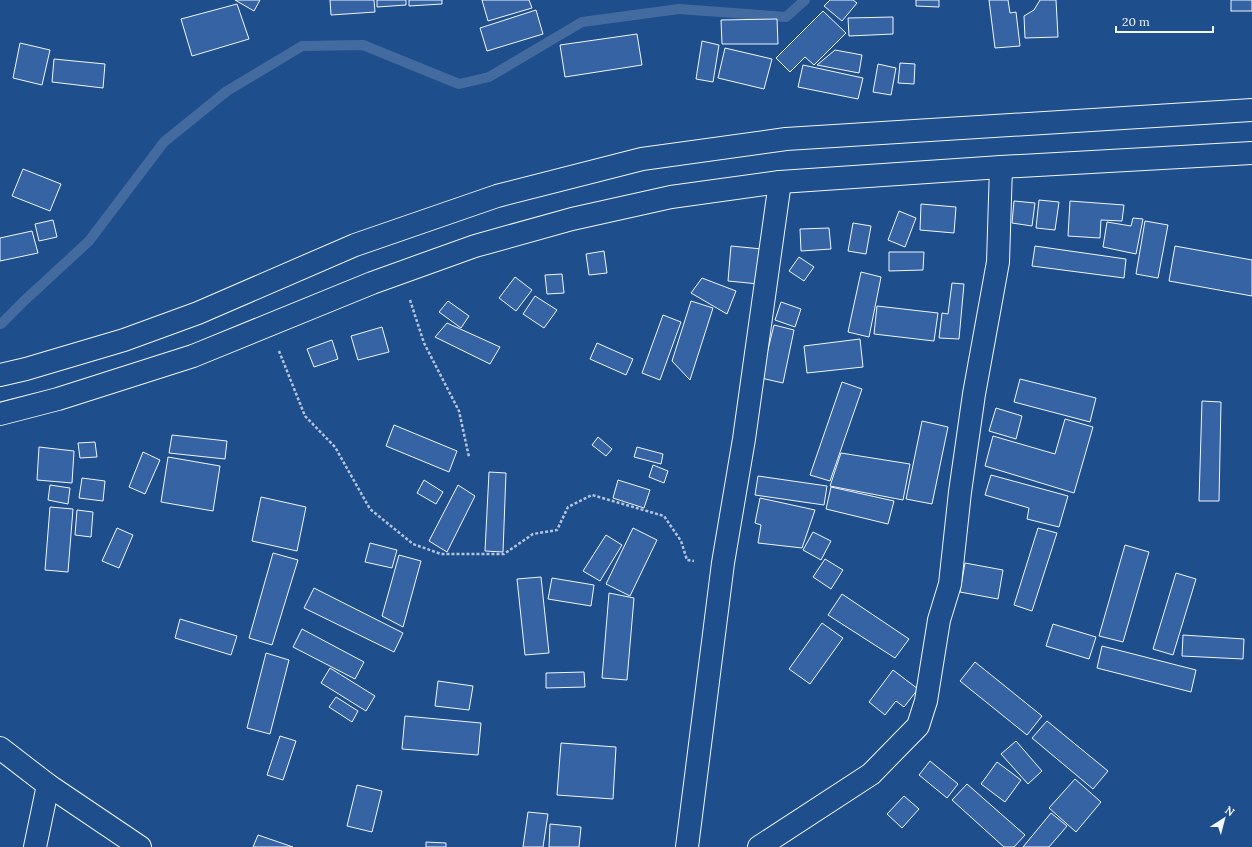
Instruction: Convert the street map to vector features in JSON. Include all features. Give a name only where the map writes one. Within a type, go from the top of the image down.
[{"type":"main road","points":[[0,375],[26,369],[124,340],[198,313],[355,245],[497,196],[642,159],[786,139],[1252,110]]},
{"type":"main road","points":[[0,414],[58,400],[185,358],[401,273],[475,246],[572,219],[671,197],[780,182],[1001,167],[1252,153]]},
{"type":"main road","points":[[759,847],[871,774],[918,726],[926,701],[939,620],[950,584],[965,454],[974,394],[998,262],[1001,167]]},
{"type":"main road","points":[[687,847],[723,562],[744,439],[780,182]]},
{"type":"main road","points":[[0,748],[48,785],[140,847]]},
{"type":"main road","points":[[35,847],[48,785]]},
{"type":"path","points":[[401,273],[424,343],[459,411],[469,457]]},
{"type":"path","points":[[269,325],[305,416],[334,447],[370,509],[413,544],[441,554],[504,554],[533,534],[557,530],[568,507],[592,495],[664,516],[681,541],[687,560],[723,562]]},
{"type":"building","points":[[235,0],[260,0],[254,11]]},
{"type":"building","points":[[330,0],[374,0],[375,12],[331,15]]},
{"type":"building","points":[[377,0],[406,0],[406,5],[377,7]]},
{"type":"building","points":[[409,0],[442,0],[442,4],[409,6]]},
{"type":"building","points":[[482,0],[529,0],[532,8],[488,21]]},
{"type":"building","points":[[830,0],[853,0],[857,3],[842,21],[824,6]]},
{"type":"building","points":[[916,0],[939,0],[939,7],[916,6]]},
{"type":"building","points":[[989,0],[1008,0],[1010,13],[1016,12],[1020,46],[995,48]]},
{"type":"building","points":[[1040,0],[1056,0],[1058,37],[1025,38],[1024,16],[1034,10]]},
{"type":"building","points":[[1231,0],[1252,0],[1252,11],[1231,11]]},
{"type":"building","points":[[237,4],[249,39],[192,56],[181,19]]},
{"type":"building","points":[[536,10],[543,34],[487,51],[480,28]]},
{"type":"building","points":[[823,11],[846,33],[814,65],[805,57],[790,72],[776,58]]},
{"type":"building","points":[[893,17],[893,34],[849,36],[848,18]]},
{"type":"building","points":[[777,19],[778,44],[722,44],[721,20]]},
{"type":"building","points":[[637,34],[642,65],[565,77],[560,45]]},
{"type":"building","points":[[702,41],[719,45],[713,82],[696,79]]},
{"type":"building","points":[[20,43],[50,50],[42,85],[13,78]]},
{"type":"building","points":[[725,48],[772,59],[764,89],[718,78]]},
{"type":"building","points":[[835,50],[862,55],[859,73],[817,65]]},
{"type":"building","points":[[54,59],[105,64],[103,88],[52,82]]},
{"type":"building","points":[[900,63],[915,64],[914,84],[898,83]]},
{"type":"building","points":[[878,64],[896,68],[891,95],[873,92]]},
{"type":"building","points":[[803,65],[863,78],[858,99],[798,87]]},
{"type":"building","points":[[23,169],[61,184],[50,211],[12,196]]},
{"type":"building","points":[[1039,200],[1059,202],[1055,230],[1036,228]]},
{"type":"building","points":[[1014,201],[1035,203],[1032,226],[1012,223]]},
{"type":"building","points":[[1070,201],[1124,205],[1122,221],[1101,220],[1100,238],[1068,236]]},
{"type":"building","points":[[921,204],[956,207],[954,233],[920,230]]},
{"type":"building","points":[[899,211],[916,218],[905,247],[888,240]]},
{"type":"building","points":[[1133,218],[1143,219],[1136,254],[1103,247],[1107,222],[1131,226]]},
{"type":"building","points":[[53,220],[57,237],[39,241],[35,224]]},
{"type":"building","points":[[1145,221],[1168,225],[1158,278],[1136,274]]},
{"type":"building","points":[[853,223],[871,226],[866,254],[848,251]]},
{"type":"building","points":[[829,228],[831,249],[801,251],[800,229]]},
{"type":"building","points":[[32,231],[38,253],[0,261],[0,238]]},
{"type":"building","points":[[731,246],[762,249],[759,284],[728,281]]},
{"type":"building","points":[[1035,246],[1126,259],[1124,278],[1032,266]]},
{"type":"building","points":[[1175,246],[1252,260],[1252,296],[1169,281]]},
{"type":"building","points":[[604,251],[607,273],[589,275],[586,254]]},
{"type":"building","points":[[889,252],[924,252],[923,270],[889,271]]},
{"type":"building","points":[[799,257],[814,267],[804,281],[789,271]]},
{"type":"building","points":[[861,272],[881,277],[869,337],[848,332]]},
{"type":"building","points":[[562,274],[564,293],[547,294],[545,275]]},
{"type":"building","points":[[515,277],[532,290],[516,311],[499,298]]},
{"type":"building","points":[[702,278],[736,291],[727,314],[691,293]]},
{"type":"building","points":[[952,283],[964,284],[959,339],[939,338],[942,313],[948,314]]},
{"type":"building","points":[[535,296],[557,310],[544,328],[523,314]]},
{"type":"building","points":[[448,301],[469,316],[461,328],[439,312]]},
{"type":"building","points":[[691,301],[713,308],[690,380],[672,361]]},
{"type":"building","points":[[781,302],[801,309],[795,327],[775,320]]},
{"type":"building","points":[[877,306],[938,313],[934,341],[874,334]]},
{"type":"building","points":[[663,315],[681,322],[660,380],[642,373]]},
{"type":"building","points":[[447,323],[500,347],[490,364],[435,337]]},
{"type":"building","points":[[774,325],[794,330],[783,383],[761,378]]},
{"type":"building","points":[[382,327],[389,352],[358,360],[351,336]]},
{"type":"building","points":[[860,339],[863,367],[807,373],[804,346]]},
{"type":"building","points":[[332,340],[338,359],[314,367],[307,349]]},
{"type":"building","points":[[597,343],[633,359],[626,375],[590,359]]},
{"type":"building","points":[[1020,379],[1096,398],[1090,422],[1014,402]]},
{"type":"building","points":[[842,382],[862,389],[830,481],[810,475]]},
{"type":"building","points":[[1202,401],[1221,402],[1219,501],[1199,501]]},
{"type":"building","points":[[996,408],[1022,416],[1016,439],[989,431]]},
{"type":"building","points":[[1065,419],[1093,427],[1074,493],[985,466],[993,436],[1055,454]]},
{"type":"building","points":[[922,421],[948,427],[932,504],[906,499]]},
{"type":"building","points":[[394,425],[457,451],[449,472],[386,446]]},
{"type":"building","points":[[172,435],[227,441],[225,459],[169,453]]},
{"type":"building","points":[[598,437],[612,449],[606,456],[592,445]]},
{"type":"building","points":[[95,442],[97,457],[80,458],[78,443]]},
{"type":"building","points":[[39,447],[74,451],[72,483],[37,480]]},
{"type":"building","points":[[637,447],[663,454],[661,464],[634,457]]},
{"type":"building","points":[[143,452],[160,460],[145,494],[129,487]]},
{"type":"building","points":[[841,453],[910,464],[903,500],[830,486]]},
{"type":"building","points":[[168,457],[220,466],[213,511],[161,502]]},
{"type":"building","points":[[653,465],[668,471],[664,483],[649,477]]},
{"type":"building","points":[[489,472],[506,473],[503,552],[485,551]]},
{"type":"building","points":[[991,475],[1068,496],[1059,527],[1027,519],[1029,508],[985,495]]},
{"type":"building","points":[[758,476],[827,486],[824,505],[755,495]]},
{"type":"building","points":[[82,478],[105,481],[103,501],[79,498]]},
{"type":"building","points":[[424,480],[443,492],[436,504],[417,493]]},
{"type":"building","points":[[618,480],[650,490],[644,508],[613,498]]},
{"type":"building","points":[[50,485],[70,488],[68,504],[48,500]]},
{"type":"building","points":[[458,485],[475,496],[447,552],[429,541]]},
{"type":"building","points":[[831,487],[894,501],[888,524],[826,509]]},
{"type":"building","points":[[261,497],[306,507],[297,551],[252,541]]},
{"type":"building","points":[[760,498],[815,510],[802,548],[758,543],[761,525],[755,523]]},
{"type":"building","points":[[50,507],[73,509],[68,572],[45,570]]},
{"type":"building","points":[[77,510],[93,512],[91,537],[75,535]]},
{"type":"building","points":[[117,528],[133,535],[119,568],[102,561]]},
{"type":"building","points":[[633,528],[657,540],[630,596],[606,584]]},
{"type":"building","points":[[1038,528],[1057,533],[1032,611],[1014,605]]},
{"type":"building","points":[[813,532],[831,541],[821,560],[803,550]]},
{"type":"building","points":[[606,535],[622,545],[600,581],[583,571]]},
{"type":"building","points":[[370,543],[397,550],[392,568],[365,562]]},
{"type":"building","points":[[1125,545],[1149,552],[1123,642],[1099,636]]},
{"type":"building","points":[[273,553],[298,560],[272,645],[249,638]]},
{"type":"building","points":[[399,555],[421,561],[403,627],[382,616]]},
{"type":"building","points":[[825,559],[843,570],[831,589],[813,577]]},
{"type":"building","points":[[965,563],[1003,570],[998,599],[960,592]]},
{"type":"building","points":[[1176,573],[1196,579],[1173,655],[1153,649]]},
{"type":"building","points":[[541,577],[549,653],[525,655],[517,579]]},
{"type":"building","points":[[552,578],[594,585],[591,606],[548,599]]},
{"type":"building","points":[[314,588],[403,633],[394,652],[304,608]]},
{"type":"building","points":[[609,593],[634,598],[627,680],[602,678]]},
{"type":"building","points":[[842,594],[909,639],[895,658],[828,615]]},
{"type":"building","points":[[180,619],[237,636],[231,655],[175,638]]},
{"type":"building","points":[[822,623],[843,638],[810,684],[789,669]]},
{"type":"building","points":[[1053,624],[1096,637],[1089,659],[1046,646]]},
{"type":"building","points":[[302,629],[364,662],[355,679],[293,647]]},
{"type":"building","points":[[1183,635],[1244,639],[1243,659],[1182,656]]},
{"type":"building","points":[[1102,646],[1196,670],[1191,692],[1097,668]]},
{"type":"building","points":[[266,653],[289,660],[270,734],[247,728]]},
{"type":"building","points":[[975,662],[1042,716],[1027,735],[960,681]]},
{"type":"building","points":[[330,668],[375,696],[366,711],[321,683]]},
{"type":"building","points":[[893,670],[918,689],[904,707],[896,701],[885,715],[869,702]]},
{"type":"building","points":[[584,672],[585,687],[546,688],[546,673]]},
{"type":"building","points":[[438,681],[473,686],[469,710],[435,706]]},
{"type":"building","points":[[336,697],[358,711],[352,722],[329,707]]},
{"type":"building","points":[[405,716],[481,723],[478,755],[402,749]]},
{"type":"building","points":[[1047,721],[1108,771],[1093,789],[1032,738]]},
{"type":"building","points":[[280,736],[296,741],[283,780],[267,775]]},
{"type":"building","points":[[1016,741],[1042,771],[1028,784],[1001,754]]},
{"type":"building","points":[[561,743],[616,747],[613,799],[557,795]]},
{"type":"building","points":[[930,761],[958,784],[947,798],[919,775]]},
{"type":"building","points":[[997,762],[1021,780],[1005,802],[981,784]]},
{"type":"building","points":[[1075,779],[1101,802],[1076,832],[1049,808]]},
{"type":"building","points":[[967,784],[1025,835],[1014,847],[1004,847],[952,800]]},
{"type":"building","points":[[357,785],[382,791],[372,832],[347,826]]},
{"type":"building","points":[[904,796],[919,809],[902,828],[887,814]]},
{"type":"building","points":[[528,812],[548,814],[543,847],[523,847]]},
{"type":"building","points":[[1051,813],[1067,826],[1049,847],[1023,847]]},
{"type":"building","points":[[550,824],[581,827],[579,847],[549,847]]},
{"type":"building","points":[[258,835],[293,847],[253,847]]},
{"type":"building","points":[[426,842],[446,843],[446,847],[426,847]]},
{"type":"waterway","points":[[1,324],[89,241],[164,142],[227,91],[302,46],[363,45],[459,84],[489,77],[582,22],[679,9],[786,17],[805,0]]}]
